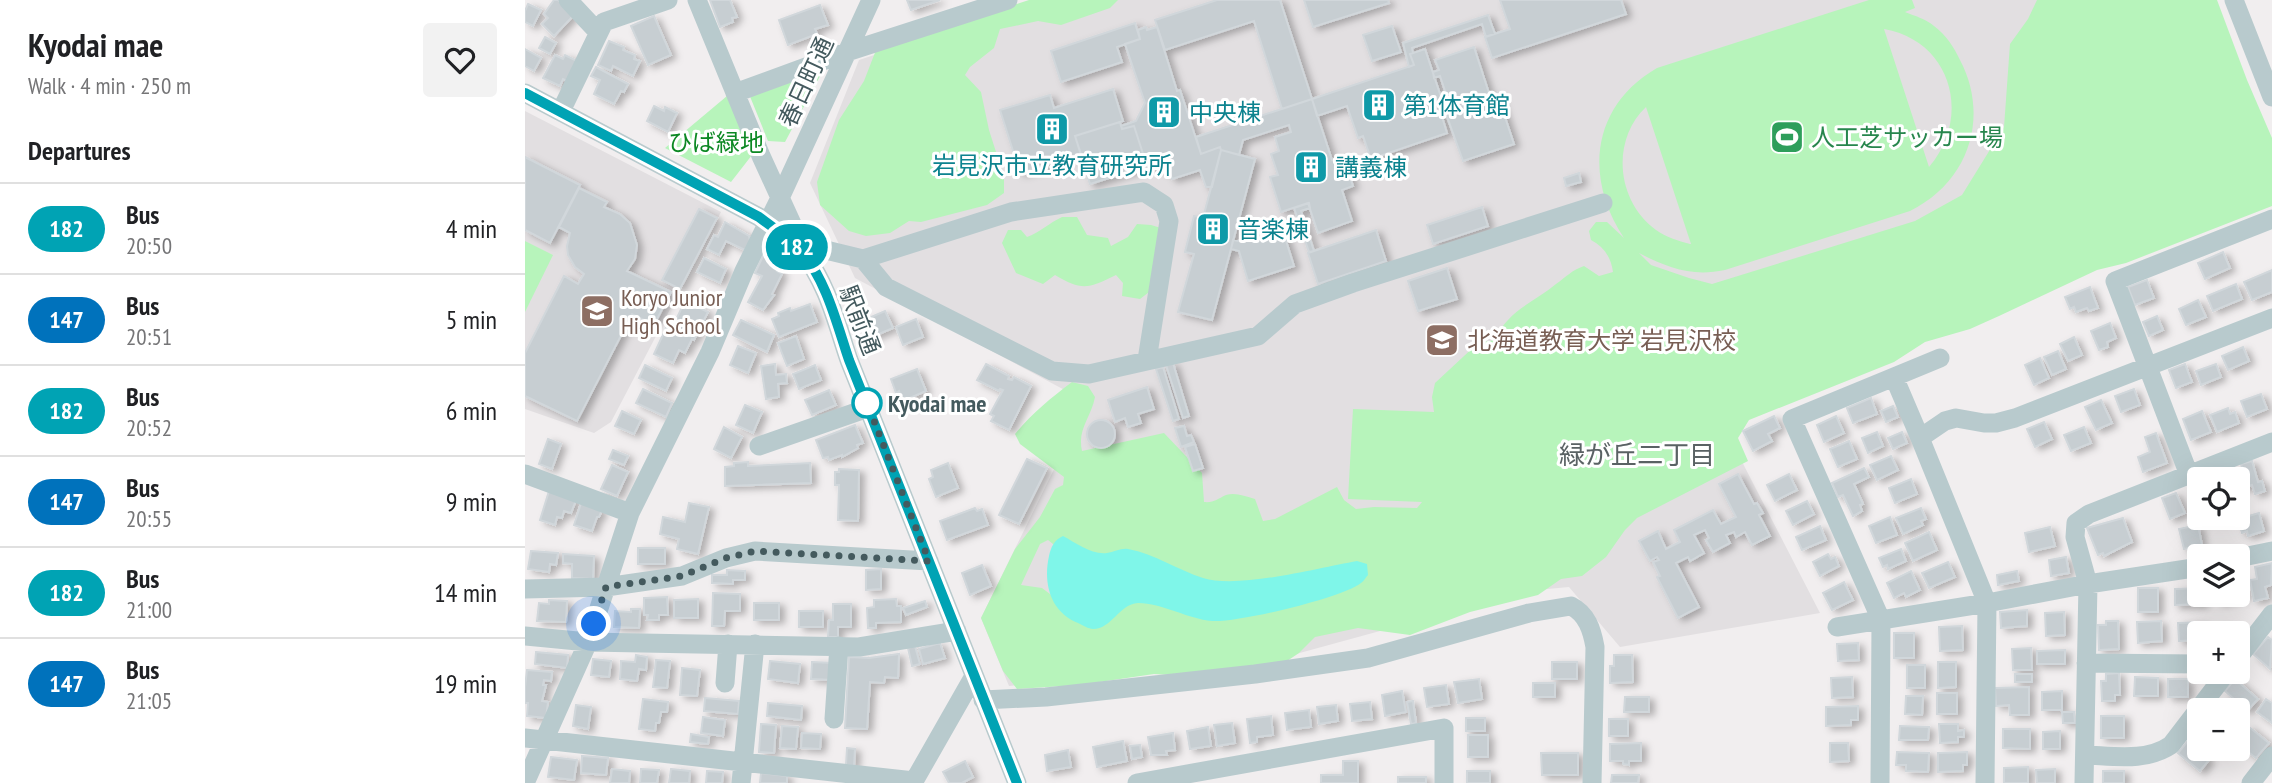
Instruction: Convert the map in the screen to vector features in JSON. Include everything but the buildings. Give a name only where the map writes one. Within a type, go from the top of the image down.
[{"type":"street","points":[[568,0],[597,31]]},
{"type":"street","points":[[561,111],[597,31],[604,22],[668,0]]},
{"type":"street","points":[[697,0],[805,253],[863,259],[1011,212],[1144,192],[1164,205],[1169,222],[1147,360]]},
{"type":"street","name":"春日町通","points":[[525,783],[534,739],[588,642],[630,513],[710,352],[766,222],[780,198],[871,0]]},
{"type":"street","points":[[735,93],[847,52],[1008,0]]},
{"type":"street","points":[[2234,0],[2272,97]]},
{"type":"street","name":"駅前通","points":[[525,93],[766,222],[805,253],[830,304],[868,408],[1017,783]]},
{"type":"street","points":[[863,259],[886,287],[1052,371],[1090,374],[1258,336],[1295,304],[1603,203]]},
{"type":"street","points":[[2187,470],[2115,281],[2272,219]]},
{"type":"street","points":[[1920,438],[1945,421],[1956,418],[1984,424],[1996,423],[2272,318]]},
{"type":"street","points":[[1880,783],[1881,620],[1792,419],[1940,358]]},
{"type":"street","points":[[1894,377],[1987,603],[1985,783]]},
{"type":"street","points":[[759,446],[868,408]]},
{"type":"street","points":[[2209,467],[2272,442]]},
{"type":"street","points":[[525,474],[630,513]]},
{"type":"street","points":[[2084,783],[2088,584],[2075,537],[2077,523],[2089,514],[2187,476]]},
{"type":"street","points":[[525,589],[606,587],[682,576],[726,558],[755,551],[929,561]]},
{"type":"street","points":[[2250,556],[2272,551]]},
{"type":"street","points":[[1837,627],[2187,569]]},
{"type":"street","points":[[983,700],[1072,694],[1367,658],[1521,615],[1571,606],[1586,619],[1595,646],[1592,783]]},
{"type":"street","points":[[2250,642],[2272,614]]},
{"type":"street","points":[[525,636],[588,642],[859,647],[957,631]]},
{"type":"street","points":[[725,683],[729,644]]},
{"type":"street","points":[[742,773],[755,644]]},
{"type":"street","points":[[834,719],[839,646]]},
{"type":"street","points":[[2085,663],[2187,664]]},
{"type":"street","points":[[534,739],[742,773],[913,782],[974,676]]},
{"type":"street","points":[[2085,755],[2146,757],[2158,754],[2171,746],[2218,684]]},
{"type":"street","points":[[1137,783],[1444,728],[1444,783]]},
{"type":"street","points":[[2251,783],[2272,757]]},
{"type":"shaded area","name":"北海道教育大学 岩見沢校","points":[[1042,0],[2210,0],[2272,167],[1721,421],[1820,613],[1620,647],[1569,587],[1526,591],[1296,654],[1009,686],[981,618],[1087,402],[855,278],[810,183],[859,60]]},
{"type":"shaded area","name":"Koryo Junior High School","points":[[525,111],[721,212],[611,422],[594,433],[525,409]]},
{"type":"green space","points":[[1029,0],[1118,0],[1110,8],[1061,25],[1038,21],[1000,29],[994,48],[970,67],[965,75],[981,92],[989,130],[1004,177],[1004,193],[987,205],[921,222],[909,221],[890,233],[866,236],[849,231],[820,205],[817,182],[839,120],[864,81],[876,50]]},
{"type":"green space","points":[[1869,0],[1912,0],[1915,8],[1905,12],[1927,21],[1942,33],[1955,50],[1969,82],[1973,125],[1960,166],[1930,199],[1910,211],[1713,272],[1681,270],[1639,253],[1651,265],[1712,284],[1915,221],[1962,195],[2004,127],[2010,44],[2028,19],[2037,0],[2217,0],[2272,138],[2272,206],[2126,263],[2097,270],[1970,329],[1925,342],[1894,362],[1749,420],[1738,438],[1748,461],[1637,518],[1606,557],[1582,576],[1561,579],[1538,595],[1470,612],[1410,635],[1358,628],[1315,637],[1299,653],[1281,665],[1171,675],[1154,674],[1079,685],[1017,689],[1003,671],[981,618],[1015,549],[1040,517],[1055,489],[1063,485],[1064,477],[1020,444],[1015,434],[1035,413],[1072,382],[1088,386],[1095,397],[1081,436],[1082,451],[1164,433],[1202,473],[1204,502],[1233,494],[1255,499],[1263,521],[1275,519],[1337,487],[1344,500],[1356,509],[1417,508],[1422,502],[1348,499],[1353,409],[1434,412],[1432,397],[1435,383],[1478,343],[1495,340],[1506,322],[1521,308],[1584,266],[1599,276],[1613,272],[1609,257],[1591,240],[1589,231],[1596,222],[1607,222],[1624,238],[1611,215],[1603,191],[1599,168],[1601,145],[1607,123],[1618,102],[1635,84],[1657,68]],"holes":[[[1884,29],[1907,36],[1926,49],[1939,65],[1948,84],[1952,105],[1950,126],[1942,147],[1929,167]],[[1646,107],[1691,244],[1656,230],[1643,218],[1633,203],[1626,187],[1623,153],[1627,136]],[[1048,540],[1058,548],[1231,588],[1122,605],[1070,609],[1042,588],[1021,585],[1040,544]]]},
{"type":"green space","points":[[827,63],[785,142],[768,141],[749,94]]},
{"type":"green space","name":"ひば緑地","points":[[727,96],[752,155],[731,182],[665,148]]},
{"type":"green space","points":[[1062,217],[1077,217],[1087,235],[1108,238],[1111,246],[1128,237],[1137,224],[1161,228],[1153,289],[1140,299],[1122,296],[1123,283],[1116,275],[1092,285],[1079,286],[1055,275],[1043,284],[1016,273],[1002,243],[1008,230],[1021,230],[1027,237]]},
{"type":"green space","points":[[525,241],[553,255],[525,312]]},
{"type":"water","points":[[1063,536],[1096,552],[1128,549],[1203,578],[1218,581],[1279,576],[1357,561],[1367,564],[1368,575],[1361,583],[1333,596],[1265,614],[1212,621],[1138,603],[1126,607],[1100,628],[1091,629],[1068,618],[1051,596],[1047,576],[1049,556],[1053,544]]},
{"type":"bus line","name":"182","points":[[525,93],[759,217],[793,243],[809,262],[830,304],[849,360],[1017,783]]},
{"type":"place","name":"第1体育館","points":[[1379,105]]},
{"type":"place","name":"中央棟","points":[[1164,112]]},
{"type":"place","name":"岩見沢市立教育研究所","points":[[1052,129]]},
{"type":"place","name":"人工芝サッカー場","points":[[1787,137]]},
{"type":"place","name":"講義棟","points":[[1311,167]]},
{"type":"place","name":"音楽棟","points":[[1213,229]]},
{"type":"place","name":"Koryo Junior High School","points":[[597,311]]},
{"type":"place","name":"北海道教育大学 岩見沢校","points":[[1442,340]]},
{"type":"place","name":"Kyodai mae","points":[[867,403]]},
{"type":"district","name":"緑が丘二丁目","points":[[1637,454]]},
{"type":"route","points":[[594,624],[606,587],[682,576],[726,558],[755,551],[929,561],[867,403]]}]
